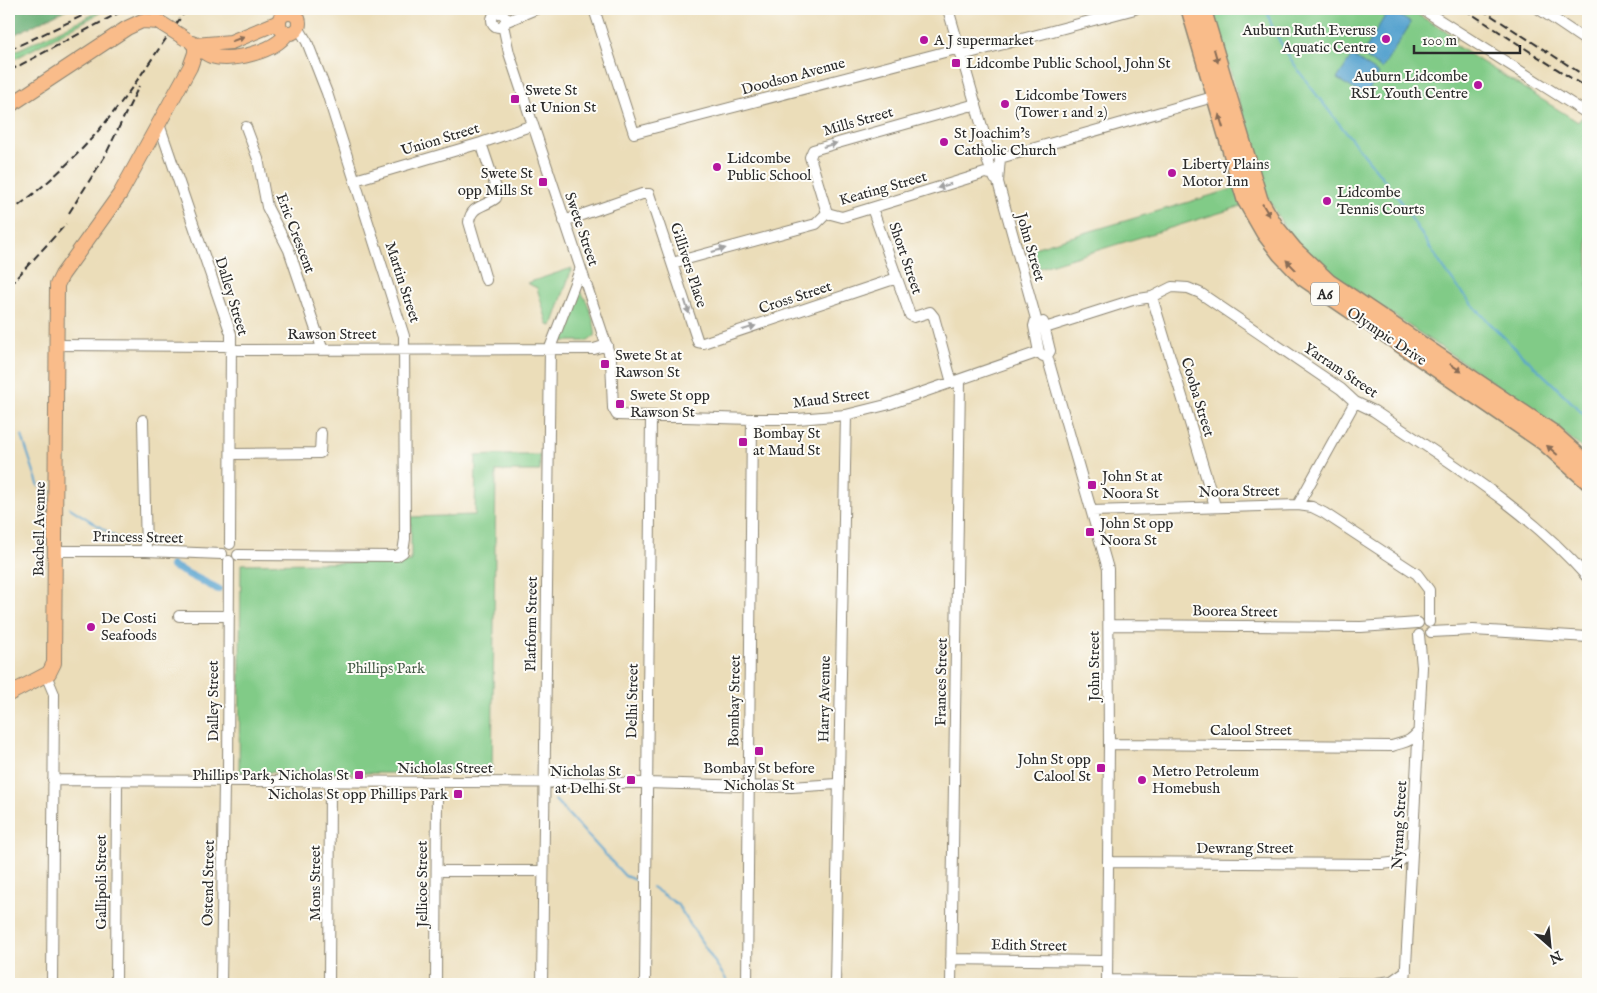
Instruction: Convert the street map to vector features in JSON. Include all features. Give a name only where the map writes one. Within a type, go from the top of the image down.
[{"type":"highway","name":"Olympic Drive","points":[[1192,9],[1225,86],[1260,200],[1276,227],[1308,264],[1329,282],[1552,432],[1588,464]]},
{"type":"highway","name":"Olympic Drive","points":[[1192,9],[1214,97],[1246,200],[1264,233],[1285,260],[1303,278],[1327,296],[1543,442],[1588,482]]},
{"type":"main road","points":[[190,42],[231,42],[292,19]]},
{"type":"main road","points":[[188,70],[201,62],[236,58],[255,53],[280,39],[292,19]]},
{"type":"main road","points":[[9,106],[132,26],[147,20],[159,22],[209,55],[236,58]]},
{"type":"main road","name":"Bachell Avenue","points":[[46,675],[54,663],[56,291],[59,280],[111,207],[159,124],[194,56],[190,42]]},
{"type":"main road","name":"Bachell Avenue","points":[[170,101],[189,50],[190,42]]},
{"type":"main road","points":[[9,694],[46,675]]},
{"type":"street","points":[[499,17],[527,9]]},
{"type":"street","points":[[499,17],[536,9]]},
{"type":"street","name":"Doodson Avenue","points":[[594,9],[634,133],[1134,9]]},
{"type":"street","name":"John Street","points":[[948,9],[995,166],[1036,319],[1034,326],[1092,511],[1108,569],[1107,982]]},
{"type":"street","points":[[1422,9],[1588,114]]},
{"type":"street","points":[[1539,9],[1588,42]]},
{"type":"street","name":"Swete Street","points":[[499,17],[580,270],[607,345],[611,359],[613,408],[617,415]]},
{"type":"street","name":"Martin Street","points":[[292,19],[307,42],[327,93],[404,336],[406,349],[405,539],[403,552],[397,556]]},
{"type":"street","points":[[1214,97],[1222,95],[1225,86]]},
{"type":"street","name":"Keating Street","points":[[672,263],[816,224],[827,213],[842,217],[872,208],[985,173],[995,166],[1214,97]]},
{"type":"street","name":"Mills Street","points":[[827,213],[810,157],[813,150],[976,104]]},
{"type":"street","name":"Dalley Street","points":[[159,124],[231,334],[230,544],[223,547],[230,557],[226,781]]},
{"type":"street","name":"Union Street","points":[[355,180],[481,143],[533,125]]},
{"type":"street","name":"Eric Crescent","points":[[246,127],[258,159],[267,207],[288,250],[322,348]]},
{"type":"street","points":[[481,143],[497,191],[496,198],[490,203],[476,207],[470,214],[470,222],[486,280]]},
{"type":"street","name":"Gillivers Place","points":[[564,221],[642,194],[650,194],[698,342],[703,343]]},
{"type":"street","name":"Short Street","points":[[872,208],[911,317]]},
{"type":"street","name":"Platform Street","points":[[542,984],[550,348],[580,270]]},
{"type":"street","name":"Cross Street","points":[[703,343],[897,278]]},
{"type":"street","name":"Yarram Street","points":[[1045,328],[1133,300],[1152,297],[1163,290],[1180,286],[1200,293],[1342,389],[1356,402],[1374,411],[1508,502],[1563,549],[1588,578]]},
{"type":"street","name":"Cooba Street","points":[[1152,297],[1215,506]]},
{"type":"street","name":"Frances Street","points":[[911,317],[928,312],[933,315],[956,382],[951,984]]},
{"type":"street","points":[[1036,319],[1042,320],[1050,351],[1043,354]]},
{"type":"street","name":"Rawson Street","points":[[56,345],[232,348],[238,350],[322,348],[594,349],[607,345]]},
{"type":"street","name":"Maud Street","points":[[617,415],[798,419],[846,415],[872,410],[1043,354]]},
{"type":"street","name":"Noora Street","points":[[1092,511],[1298,505],[1356,402]]},
{"type":"street","name":"Harry Avenue","points":[[835,984],[837,784],[846,415]]},
{"type":"street","name":"Delhi Street","points":[[645,984],[651,417]]},
{"type":"street","name":"Bombay Street","points":[[747,984],[752,419]]},
{"type":"street","points":[[143,420],[146,551]]},
{"type":"street","points":[[231,454],[320,453],[321,433]]},
{"type":"street","name":"Nyrang Street","points":[[1298,505],[1312,507],[1324,513],[1417,574],[1429,590],[1424,629],[1425,661],[1422,667],[1412,883],[1405,984]]},
{"type":"street","name":"Princess Street","points":[[54,551],[146,551],[230,557],[397,556]]},
{"type":"street","points":[[179,616],[229,616]]},
{"type":"street","name":"Boorea Street","points":[[1109,625],[1361,627],[1372,630],[1473,630],[1588,637]]},
{"type":"street","points":[[46,675],[54,694],[52,984]]},
{"type":"street","name":"Calool Street","points":[[1392,746],[1410,741],[1419,731]]},
{"type":"street","name":"Calool Street","points":[[1109,744],[1392,746],[1405,748],[1418,762]]},
{"type":"street","name":"Nicholas Street","points":[[53,780],[544,782],[749,786],[837,784]]},
{"type":"street","name":"Gallipoli Street","points":[[116,984],[117,780]]},
{"type":"street","name":"Ostend Street","points":[[222,984],[226,781]]},
{"type":"street","name":"Mons Street","points":[[330,782],[330,984]]},
{"type":"street","name":"Jellicoe Street","points":[[436,984],[437,783]]},
{"type":"street","name":"Dewrang Street","points":[[1382,864],[1400,862],[1413,849]]},
{"type":"street","name":"Dewrang Street","points":[[1108,862],[1382,864],[1399,866],[1412,883]]},
{"type":"street","points":[[437,871],[543,871]]},
{"type":"street","name":"Edith Street","points":[[952,959],[1107,961]]},
{"type":"street","points":[[1107,982],[1380,983],[1392,980],[1406,971]]},
{"type":"green space","points":[[22,9],[67,9],[9,37],[9,15]]},
{"type":"green space","points":[[1212,9],[1408,9],[1457,38],[1453,44],[1578,122],[1582,117],[1588,129],[1588,454],[1554,424],[1331,273],[1304,250],[1283,225],[1266,194]]},
{"type":"green space","points":[[100,11],[100,13],[9,62],[9,54]]},
{"type":"green space","points":[[1236,188],[1242,206],[1033,270],[1027,250]]},
{"type":"green space","points":[[572,268],[552,326],[548,325],[537,288],[527,283]]},
{"type":"green space","points":[[578,290],[584,297],[590,311],[595,336],[588,341],[563,341],[560,335]]},
{"type":"green space","name":"Phillips Park","points":[[540,455],[540,471],[496,471],[492,774],[239,772],[241,564],[411,562],[411,517],[475,515],[476,456]]},
{"type":"water","name":"Auburn Ruth Everuss Aquatic Centre","points":[[1389,9],[1411,23],[1382,69],[1362,55]]},
{"type":"water","points":[[1352,56],[1379,74],[1365,96],[1337,79]]},
{"type":"waterway","points":[[1268,9],[1272,25],[1301,75],[1398,198],[1461,292],[1500,334],[1588,419]]},
{"type":"waterway","points":[[22,436],[39,487]]},
{"type":"waterway","points":[[70,508],[127,544]]},
{"type":"waterway","points":[[172,566],[218,589]]},
{"type":"waterway","points":[[555,800],[625,876],[640,882]]},
{"type":"waterway","points":[[652,887],[677,904],[729,984]]},
{"type":"railway","points":[[9,50],[97,9]]},
{"type":"railway","points":[[9,71],[126,9]]},
{"type":"railway","points":[[9,213],[59,172],[93,137],[126,96],[187,9]]},
{"type":"railway","points":[[1464,9],[1588,89]]},
{"type":"railway","points":[[1481,9],[1588,78]]},
{"type":"railway","points":[[69,213],[105,156],[139,86]]},
{"type":"railway","points":[[9,286],[66,224]]},
{"type":"place","name":"Auburn Ruth Everuss Aquatic Centre","points":[[1386,39]]},
{"type":"place","name":"A J supermarket","points":[[924,40]]},
{"type":"place","name":"Lidcombe Public School, John St","points":[[956,63]]},
{"type":"place","name":"Auburn Lidcombe RSL Youth Centre","points":[[1478,85]]},
{"type":"place","name":"Swete St at Union St","points":[[515,99]]},
{"type":"place","name":"Lidcombe Towers (Tower 1 and 2)","points":[[1005,104]]},
{"type":"place","name":"St Joachim’s Catholic Church","points":[[944,142]]},
{"type":"place","name":"Lidcombe Public School","points":[[717,167]]},
{"type":"place","name":"Liberty Plains Motor Inn","points":[[1172,173]]},
{"type":"place","name":"Swete St opp Mills St","points":[[543,182]]},
{"type":"place","name":"Lidcombe Tennis Courts","points":[[1327,201]]},
{"type":"place","name":"Swete St at Rawson St","points":[[605,364]]},
{"type":"place","name":"Swete St opp Rawson St","points":[[620,404]]},
{"type":"place","name":"Bombay St at Maud St","points":[[743,442]]},
{"type":"place","name":"John St at Noora St","points":[[1092,485]]},
{"type":"place","name":"John St opp Noora St","points":[[1090,532]]},
{"type":"place","name":"De Costi Seafoods","points":[[91,627]]},
{"type":"place","name":"Bombay St before Nicholas St","points":[[759,751]]},
{"type":"place","name":"John St opp Calool St","points":[[1101,768]]},
{"type":"place","name":"Phillips Park, Nicholas St","points":[[359,775]]},
{"type":"place","name":"Nicholas St at Delhi St","points":[[631,780]]},
{"type":"place","name":"Metro Petroleum Homebush","points":[[1142,780]]},
{"type":"place","name":"Nicholas St opp Phillips Park","points":[[458,794]]}]
